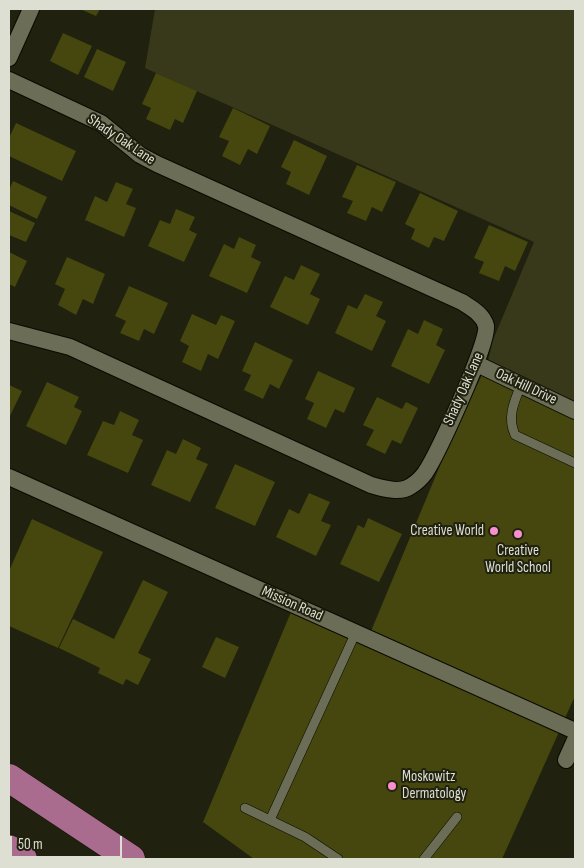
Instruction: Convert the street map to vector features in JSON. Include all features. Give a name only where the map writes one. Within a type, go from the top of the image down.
[{"type":"highway","points":[[9,778],[131,859]]},
{"type":"highway","points":[[9,849],[23,859]]},
{"type":"street","points":[[9,58],[31,9]]},
{"type":"street","name":"Shady Oak Lane","points":[[9,80],[101,123],[140,155],[157,164],[462,302],[476,311],[486,325],[484,344],[477,364],[425,473],[410,488],[390,490],[371,486],[70,347],[9,332]]},
{"type":"street","name":"Oak Hill Drive","points":[[477,364],[575,410]]},
{"type":"street","name":"Mission Road","points":[[9,477],[575,730]]},
{"type":"street","points":[[566,760],[575,740]]},
{"type":"lane","points":[[521,385],[512,406],[511,426],[515,434],[575,463]]},
{"type":"lane","points":[[270,820],[356,632]]},
{"type":"lane","points":[[244,808],[305,837],[338,859]]},
{"type":"lane","points":[[424,859],[457,817]]},
{"type":"green space","points":[[155,9],[575,9],[575,402],[488,361],[493,340],[534,242],[145,68]]},
{"type":"building","points":[[80,9],[100,9],[96,16]]},
{"type":"building","points":[[63,33],[92,46],[78,75],[50,61]]},
{"type":"building","points":[[97,49],[126,62],[113,91],[84,77]]},
{"type":"building","points":[[156,73],[197,91],[183,123],[175,119],[170,130],[146,119],[151,108],[142,104]]},
{"type":"building","points":[[233,108],[270,126],[257,154],[248,149],[240,165],[222,156],[229,141],[219,137]]},
{"type":"building","points":[[16,123],[76,151],[62,181],[9,156],[9,138]]},
{"type":"building","points":[[294,140],[327,156],[309,195],[286,184],[291,172],[281,167]]},
{"type":"building","points":[[357,165],[396,182],[382,212],[372,207],[366,221],[347,213],[353,201],[342,197]]},
{"type":"building","points":[[13,181],[47,197],[37,219],[9,205],[9,190]]},
{"type":"building","points":[[116,182],[133,189],[126,204],[136,208],[124,237],[85,220],[95,196],[107,202]]},
{"type":"building","points":[[420,193],[458,211],[444,241],[434,237],[429,248],[411,239],[415,229],[405,224]]},
{"type":"building","points":[[176,209],[195,217],[189,230],[197,234],[184,262],[148,246],[160,220],[170,224]]},
{"type":"building","points":[[9,211],[35,223],[26,242],[9,235]]},
{"type":"building","points":[[489,225],[528,242],[515,271],[505,266],[499,281],[479,273],[484,262],[474,258]]},
{"type":"building","points":[[239,237],[256,245],[251,257],[261,262],[247,293],[209,276],[224,244],[234,249]]},
{"type":"building","points":[[9,252],[27,261],[15,287],[9,284]]},
{"type":"building","points":[[67,257],[105,274],[93,304],[83,299],[76,315],[58,305],[65,289],[55,284]]},
{"type":"building","points":[[301,265],[320,274],[310,294],[320,299],[308,325],[270,307],[285,276],[294,280]]},
{"type":"building","points":[[129,286],[168,303],[154,334],[144,329],[139,341],[120,333],[126,321],[115,316]]},
{"type":"building","points":[[365,294],[383,302],[376,316],[386,321],[372,351],[335,333],[348,305],[357,309]]},
{"type":"building","points":[[192,314],[216,325],[221,315],[235,321],[218,359],[208,354],[201,371],[182,362],[189,346],[180,341]]},
{"type":"building","points":[[424,320],[443,329],[436,345],[445,350],[429,384],[391,366],[408,329],[418,334]]},
{"type":"building","points":[[255,342],[293,360],[279,389],[270,384],[263,399],[244,390],[251,375],[242,371]]},
{"type":"building","points":[[318,371],[355,388],[344,413],[335,409],[326,428],[307,419],[314,403],[305,399]]},
{"type":"building","name":"Creative World","points":[[482,375],[575,419],[575,696],[565,718],[371,631],[454,432]]},
{"type":"building","points":[[47,382],[79,397],[74,407],[82,411],[66,445],[26,426]]},
{"type":"building","points":[[9,385],[22,391],[9,418]]},
{"type":"building","points":[[377,397],[402,409],[406,402],[418,408],[401,444],[392,440],[385,454],[366,445],[374,430],[363,425]]},
{"type":"building","points":[[120,411],[139,420],[132,435],[143,440],[128,473],[87,455],[103,421],[114,425]]},
{"type":"building","points":[[183,439],[201,448],[196,459],[208,464],[190,502],[151,485],[167,450],[176,454]]},
{"type":"building","points":[[235,464],[275,482],[255,526],[215,508]]},
{"type":"building","points":[[309,493],[330,502],[321,521],[331,525],[316,556],[276,537],[289,509],[299,514]]},
{"type":"building","points":[[368,518],[402,534],[379,582],[340,564],[358,525],[364,528]]},
{"type":"building","points":[[32,519],[103,552],[58,648],[9,626],[9,571]]},
{"type":"building","points":[[143,580],[168,592],[138,653],[151,659],[138,685],[126,679],[123,685],[98,673],[100,668],[59,648],[73,619],[114,639]]},
{"type":"building","points":[[291,612],[559,732],[502,859],[254,859],[203,822]]},
{"type":"building","points":[[216,637],[239,647],[225,678],[202,667]]},
{"type":"place","name":"Creative World","points":[[494,531]]},
{"type":"place","name":"Creative World School","points":[[518,534]]},
{"type":"place","name":"Moskowitz Dermatology","points":[[392,786]]}]
